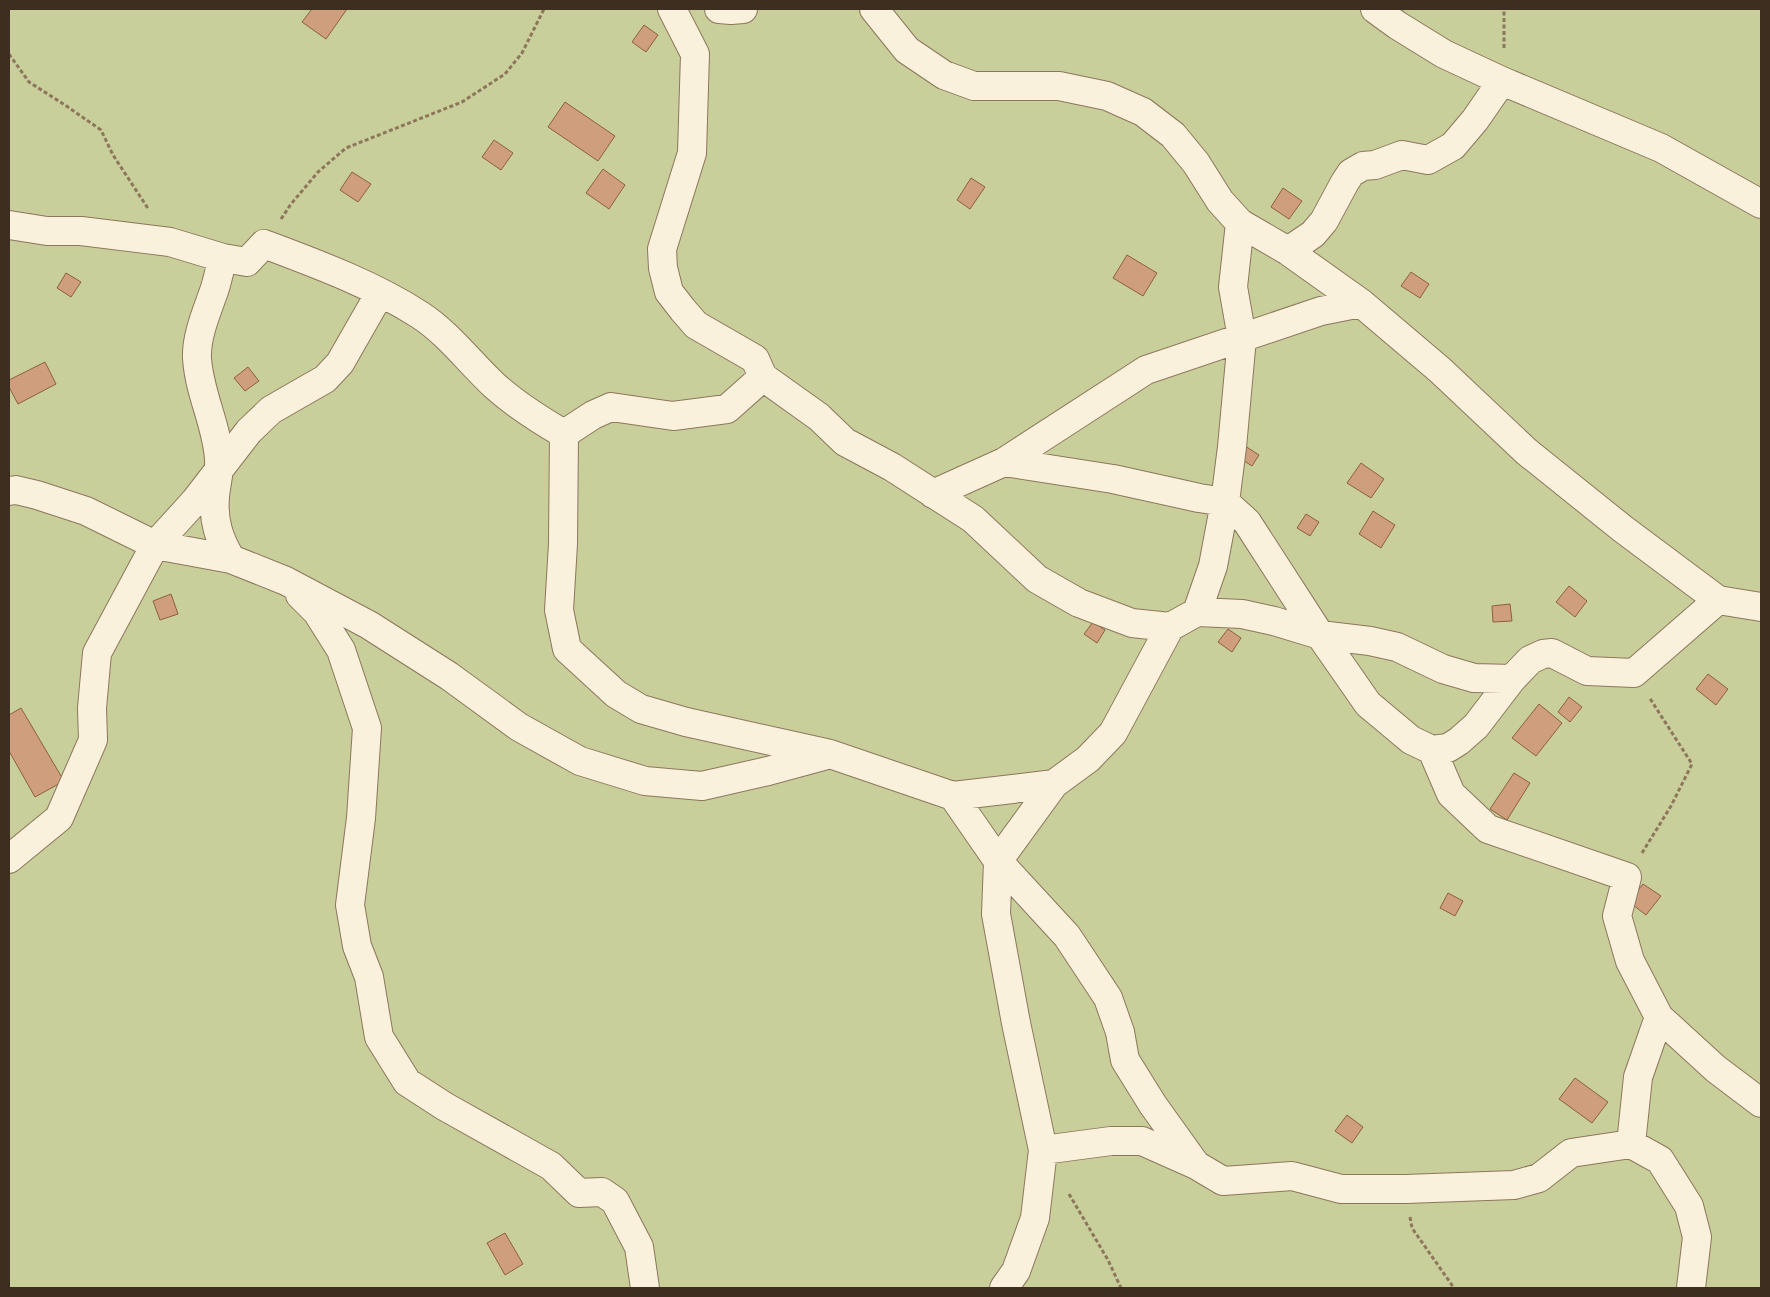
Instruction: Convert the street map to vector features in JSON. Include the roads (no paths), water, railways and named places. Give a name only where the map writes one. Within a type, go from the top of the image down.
[{"type":"street","points":[[672,9],[695,54],[692,153],[662,249],[663,268],[669,292],[696,324],[755,359],[763,377],[819,417],[845,442],[892,467],[973,519],[1037,579],[1079,603],[1132,623],[1170,627]]},
{"type":"street","points":[[719,9],[743,9]]},
{"type":"street","points":[[874,9],[907,50],[944,75],[974,86],[1059,86],[1107,96],[1143,112],[1173,135],[1196,163],[1220,201],[1240,223],[1288,251],[1361,303],[1440,370],[1527,452],[1718,600],[1761,607]]},
{"type":"street","points":[[1375,9],[1444,54],[1502,81],[1661,148],[1761,204]]},
{"type":"street","points":[[1288,251],[1313,234],[1324,221],[1351,174],[1363,166],[1374,165],[1402,155],[1428,160],[1453,146],[1502,81]]},
{"type":"street","points":[[1197,612],[1213,566],[1225,502],[1242,338],[1233,287],[1240,223]]},
{"type":"street","points":[[9,225],[47,231],[81,231],[170,242],[222,258],[247,262],[264,244],[346,275],[421,316],[455,345],[494,386],[527,412],[564,434]]},
{"type":"street","points":[[222,258],[204,317],[197,356],[202,393],[216,440],[219,459],[219,471],[214,497],[215,523],[222,542],[231,558]]},
{"type":"street","points":[[9,859],[59,818],[93,740],[92,708],[98,653],[155,545],[195,501],[249,431],[271,410],[325,379],[340,363],[380,293]]},
{"type":"street","points":[[933,494],[1004,462],[1146,370],[1321,310],[1361,303]]},
{"type":"street","points":[[564,434],[593,415],[611,407],[673,416],[727,409],[763,377]]},
{"type":"street","points":[[564,434],[563,544],[559,610],[567,649],[616,694],[641,709],[686,722],[830,754],[953,796],[1054,784]]},
{"type":"street","points":[[1004,462],[1113,479],[1225,502],[1247,522],[1320,635],[1368,704],[1411,740],[1432,750],[1448,748],[1476,726],[1512,679],[1530,660],[1543,654],[1552,653],[1587,670],[1634,673],[1718,600]]},
{"type":"street","points":[[9,491],[16,490],[37,495],[86,511],[155,545],[231,558],[286,580],[369,625],[449,676],[519,727],[580,761],[645,781],[702,786],[830,754]]},
{"type":"street","points":[[286,580],[317,612],[341,650],[367,728],[361,818],[350,905],[357,946],[369,977],[379,1037],[407,1082],[444,1106],[551,1166],[579,1193],[602,1192],[615,1201],[639,1247],[645,1288]]},
{"type":"street","points":[[1004,1288],[1016,1271],[1035,1218],[1043,1150],[1016,1024],[996,914],[998,861],[1054,784],[1088,759],[1113,733],[1170,627],[1197,612],[1242,614],[1274,621],[1320,635],[1370,641],[1397,647],[1443,669],[1474,678],[1512,679]]},
{"type":"street","points":[[1432,750],[1451,794],[1488,829],[1626,878],[1617,916],[1630,961],[1659,1017],[1716,1069],[1761,1102]]},
{"type":"street","points":[[953,796],[998,861],[1067,936],[1108,998],[1120,1032],[1125,1060],[1153,1105],[1196,1165]]},
{"type":"street","points":[[1631,1144],[1638,1077],[1659,1017]]},
{"type":"street","points":[[1043,1150],[1111,1140],[1142,1140],[1196,1165],[1223,1181],[1292,1176],[1341,1189],[1406,1189],[1514,1185],[1539,1178],[1571,1152],[1631,1144],[1660,1160],[1688,1206],[1696,1237],[1691,1288]]}]
